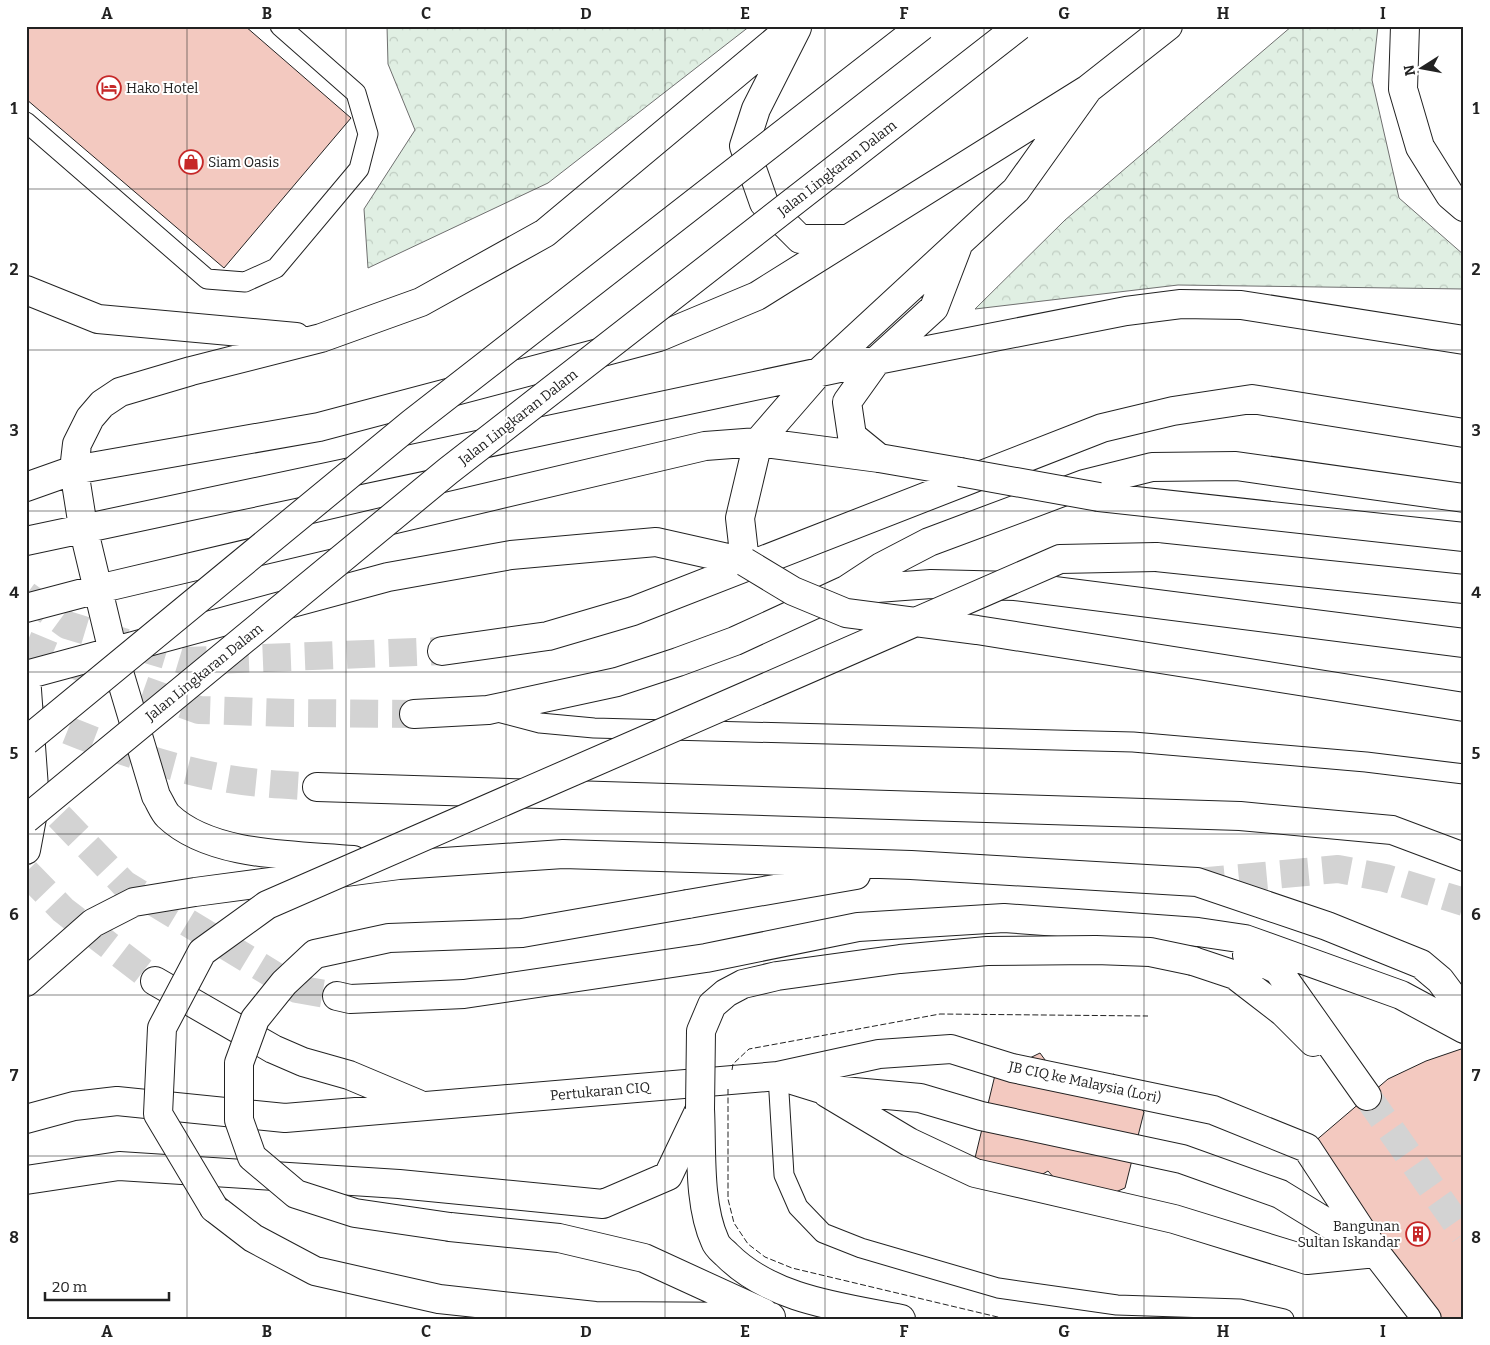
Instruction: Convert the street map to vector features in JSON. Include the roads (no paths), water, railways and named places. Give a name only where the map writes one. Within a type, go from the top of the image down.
[{"type":"main road","points":[[399,865],[238,849],[210,842],[167,815],[156,796],[113,652],[83,527],[74,470],[77,444],[90,418],[102,404],[120,392],[191,371],[321,338],[421,302],[545,232],[793,26]]},
{"type":"main road","points":[[798,26],[756,109],[744,146],[764,202],[800,239],[848,239]]},
{"type":"main road","points":[[26,741],[412,423],[922,26]]},
{"type":"main road","name":"Jalan Lingkaran Dalam","points":[[26,819],[448,472],[1019,26]]},
{"type":"main road","points":[[26,487],[74,470],[319,427],[659,337],[757,296],[1088,89],[1168,26]]},
{"type":"main road","points":[[1405,26],[1403,89],[1420,147],[1450,195],[1464,207]]},
{"type":"main road","points":[[745,562],[740,518],[758,442],[818,373],[1016,190],[1088,89]]},
{"type":"main road","points":[[879,458],[852,436],[847,402],[877,360],[934,308],[960,242]]},
{"type":"main road","points":[[26,290],[98,319],[321,338]]},
{"type":"main road","points":[[26,541],[83,527],[877,360],[1126,311],[1181,304],[1241,305],[1464,340]]},
{"type":"main road","points":[[442,651],[548,636],[633,611],[1102,428],[1173,411],[1252,399],[1464,434]]},
{"type":"main road","points":[[26,608],[98,589],[705,446],[758,442],[879,458],[1099,497],[1464,537]]},
{"type":"main road","points":[[414,714],[488,710],[617,682],[678,662],[735,641],[846,590],[881,567],[929,542],[1084,484],[1152,467],[1236,466],[1464,498]]},
{"type":"main road","points":[[26,850],[36,802],[26,676],[388,577],[511,555],[656,542],[745,562],[793,591],[846,613],[987,632],[1464,708]]},
{"type":"main road","points":[[776,1318],[595,1316],[438,1299],[315,1271],[253,1238],[214,1208],[158,1114],[162,1028],[202,952],[267,906],[1060,559],[1156,557],[1464,589]]},
{"type":"main road","points":[[846,590],[931,584],[1015,586],[1464,643]]},
{"type":"main road","points":[[317,787],[1240,816],[1392,830],[1464,856]]},
{"type":"main road","points":[[26,982],[93,923],[134,902],[399,865],[563,854],[911,865],[1197,882],[1327,926],[1421,964],[1440,980],[1464,1012]]},
{"type":"main road","points":[[776,1318],[644,1258],[559,1238],[450,1227],[355,1213],[296,1194],[252,1157],[239,1120],[240,1063],[255,1019],[284,983],[315,954],[389,938],[522,933],[911,865]]},
{"type":"main road","points":[[336,996],[350,999],[464,994],[706,958],[858,926],[1004,918],[1198,932],[1245,939],[1401,996],[1464,1029]]},
{"type":"main road","points":[[901,1319],[818,1302],[777,1288],[754,1278],[715,1243],[706,1211],[700,1109],[701,1031],[712,1005],[726,993],[743,984],[777,976],[881,962],[987,951],[1096,950],[1150,952],[1193,961],[1235,974],[1282,1012],[1367,1096],[1278,970],[1198,932]]},
{"type":"main road","points":[[155,981],[273,1049],[303,1062],[349,1075],[422,1105]]},
{"type":"main road","name":"JB CIQ ke Malaysia (Lori)","points":[[778,1076],[879,1054],[951,1049],[1012,1068],[1213,1110],[1307,1148],[1376,1253],[1426,1319]]},
{"type":"main road","name":"Pertukaran CIQ","points":[[26,1119],[74,1106],[117,1102],[285,1118],[778,1076]]},
{"type":"main road","name":"JB CIQ ke Malaysia (Lori)","points":[[778,1076],[821,1089],[920,1098],[981,1116],[1182,1159],[1280,1194],[1376,1253]]},
{"type":"main road","name":"JB CIQ ke Malaysia (Lori)","points":[[821,1089],[909,1142],[975,1173],[1174,1219],[1307,1260],[1376,1253]]},
{"type":"main road","points":[[26,1180],[46,1175],[119,1166],[399,1184],[603,1204],[668,1176],[700,1109]]},
{"type":"lane","points":[[26,122],[207,279],[245,282],[276,268],[353,177],[359,169],[368,134],[356,93],[280,26]]},
{"type":"lane","points":[[488,710],[540,723],[594,728],[1133,742],[1366,762],[1464,774]]},
{"type":"lane","points":[[778,1076],[784,1175],[798,1207],[823,1233],[861,1248],[998,1288],[1117,1305],[1240,1309],[1284,1319]]},
{"type":"tunnel","points":[[26,595],[67,625],[186,661],[442,651]]},
{"type":"tunnel","points":[[26,645],[92,672],[199,710],[414,714]]},
{"type":"tunnel","points":[[29,714],[102,744],[178,768],[240,781],[317,787]]},
{"type":"tunnel","points":[[30,786],[124,884],[297,989],[337,996]]},
{"type":"tunnel","points":[[1197,882],[1338,869],[1385,878],[1464,902]]},
{"type":"tunnel","points":[[26,872],[63,910],[155,981]]},
{"type":"tunnel","points":[[1367,1096],[1464,1234]]},
{"type":"place","name":"Hako Hotel","points":[[109,88]]},
{"type":"place","name":"Siam Oasis","points":[[191,162]]},
{"type":"place","name":"Bangunan Sultan Iskandar","points":[[1418,1234]]}]
